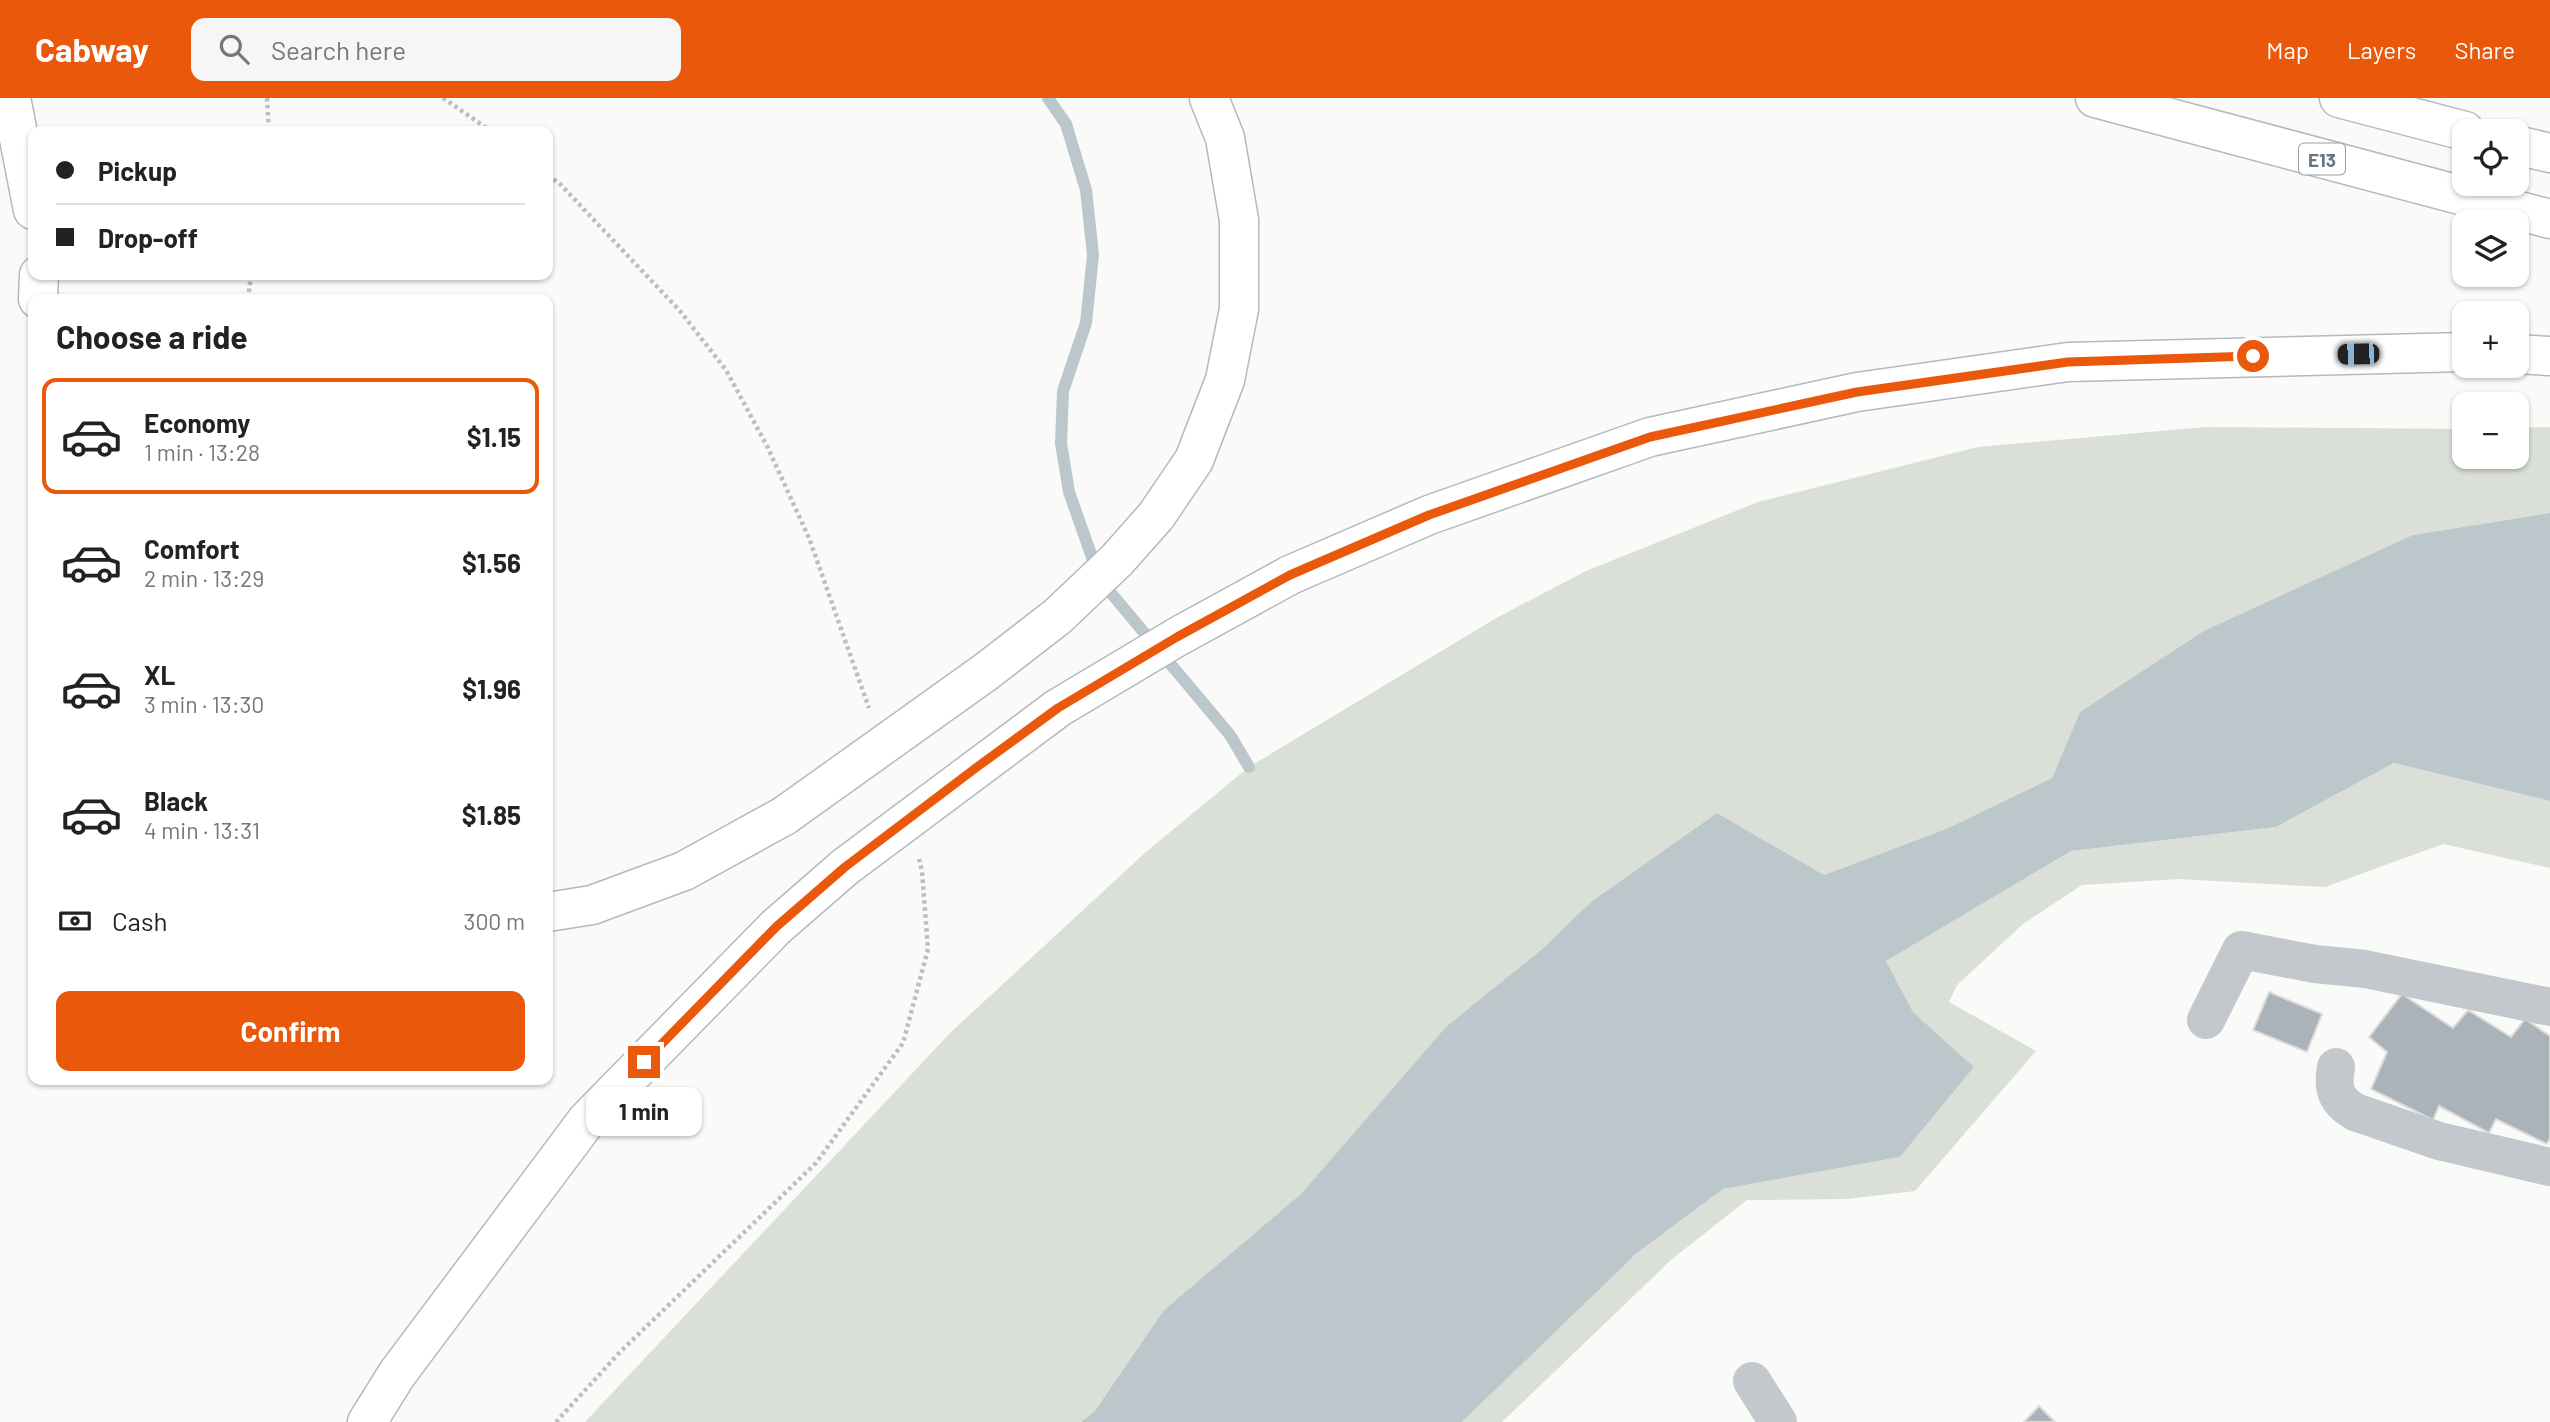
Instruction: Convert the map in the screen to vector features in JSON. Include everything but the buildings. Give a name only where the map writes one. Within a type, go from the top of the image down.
[{"type":"highway","points":[[11,98],[28,185]]},
{"type":"highway","points":[[553,911],[592,905],[684,870],[784,816],[923,718],[1058,616],[1117,560],[1156,516],[1194,460],[1225,380],[1239,309],[1239,220],[1225,138],[1209,98]]},
{"type":"highway","name":"E13","points":[[2095,98],[2550,219]]},
{"type":"highway","points":[[2339,98],[2452,128]]},
{"type":"highway","points":[[2529,148],[2550,153]]},
{"type":"highway","points":[[367,1422],[397,1374],[587,1120],[776,927],[845,867],[1058,708],[1177,637],[1290,575],[1429,515],[1650,437],[1857,392],[2068,362],[2452,352]]},
{"type":"highway","points":[[2529,355],[2550,356]]},
{"type":"street","points":[[2206,1020],[2241,950],[2315,964],[2365,969],[2550,1007]]},
{"type":"street","points":[[2336,1068],[2334,1091],[2344,1105],[2355,1112],[2439,1141],[2550,1167]]},
{"type":"street","points":[[1752,1381],[1778,1422]]},
{"type":"path","points":[[267,98],[268,126]]},
{"type":"path","points":[[443,98],[484,126]]},
{"type":"shaded area","points":[[2206,427],[2452,429],[2452,469],[2529,469],[2529,428],[2550,427],[2550,513],[2413,535],[2080,712],[2052,778],[1946,829],[1824,875],[1717,813],[1592,901],[1302,1193],[1164,1310],[1094,1412],[1081,1422],[585,1422],[951,1032],[1147,851],[1249,767],[1498,617],[1586,571],[1758,502],[1978,447]]},
{"type":"shaded area","points":[[2550,513],[2550,801],[2394,763],[2276,827],[2071,851],[1886,961],[1913,1012],[1974,1067],[1900,1157],[1723,1189],[1637,1253],[1462,1422],[1081,1422],[1094,1412],[1164,1310],[1302,1193],[1446,1027],[1540,951],[1592,901],[1717,813],[1824,875],[1946,829],[2052,778],[2080,712],[2204,631],[2413,535]]},
{"type":"shaded area","points":[[2394,763],[2550,801],[2550,868],[2443,844],[2325,887],[2178,879],[2082,885],[2023,924],[1957,985],[1949,1002],[2036,1051],[1915,1191],[1847,1199],[1747,1200],[1672,1259],[1502,1422],[1462,1422],[1637,1253],[1723,1189],[1900,1157],[1974,1067],[1913,1012],[1886,961],[2071,851],[2276,827]]},
{"type":"waterway","points":[[1048,98],[1066,124],[1086,190],[1093,255],[1086,323],[1063,391],[1061,443],[1069,492],[1100,580],[1230,735],[1249,767]]},
{"type":"route","points":[[644,1062],[776,927],[845,867],[977,767],[1058,708],[1177,637],[1290,575],[1429,515],[1650,437],[1857,392],[2068,362],[2253,356]]}]
